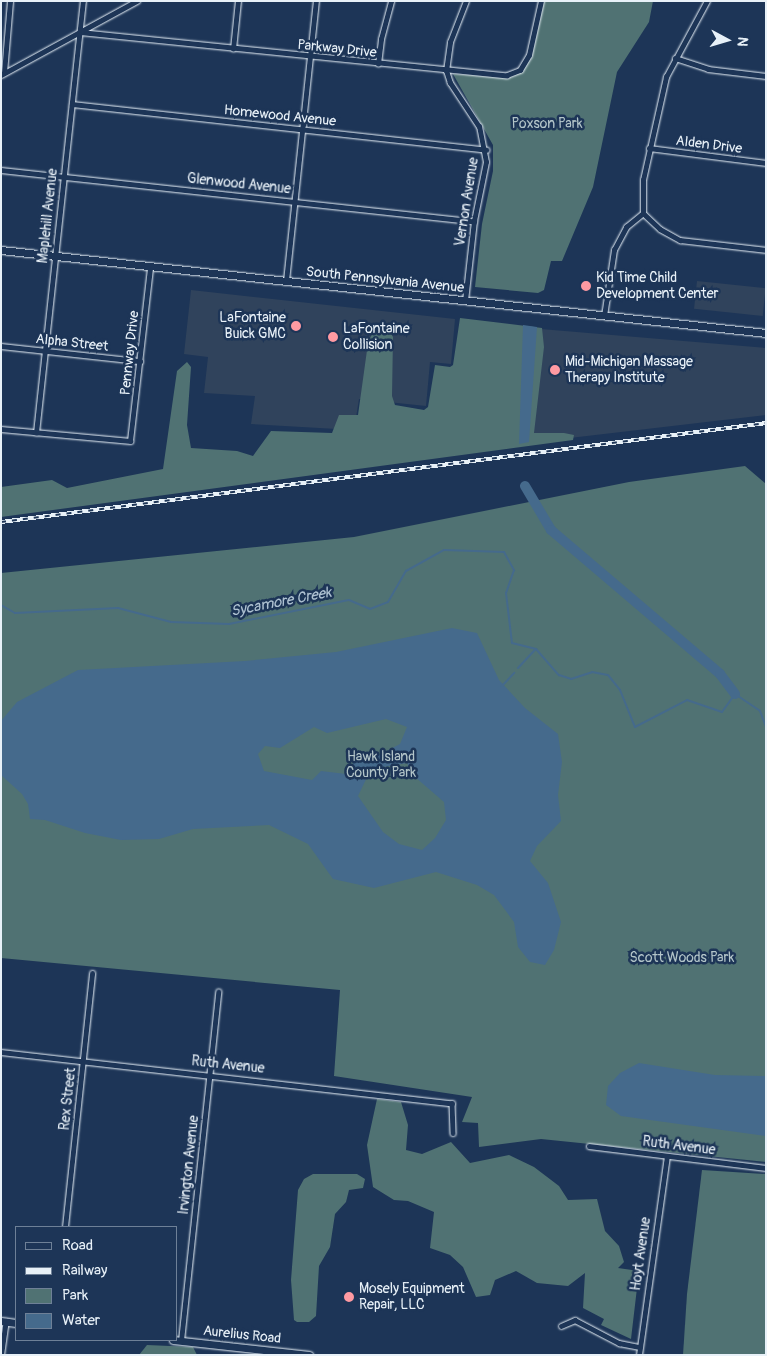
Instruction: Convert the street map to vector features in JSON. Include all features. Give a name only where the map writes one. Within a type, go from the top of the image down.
[{"type":"main road","name":"South Pennsylvania Avenue","points":[[1,250],[766,333]]},
{"type":"main road","name":"Aurelius Road","points":[[178,1341],[265,1352],[309,1355]]},
{"type":"street","points":[[3,74],[10,1]]},
{"type":"street","name":"Maplehill Avenue","points":[[36,433],[83,1]]},
{"type":"street","points":[[3,74],[137,1]]},
{"type":"street","points":[[233,49],[238,1]]},
{"type":"street","points":[[286,281],[316,1]]},
{"type":"street","points":[[378,64],[381,39],[391,1]]},
{"type":"street","points":[[446,71],[450,42],[466,1]]},
{"type":"street","name":"Parkway Drive","points":[[80,32],[497,75],[520,70],[529,55],[540,1]]},
{"type":"street","points":[[707,1],[675,58],[659,99],[643,180],[643,213],[664,232],[680,240],[766,250]]},
{"type":"street","points":[[675,58],[708,70],[766,76]]},
{"type":"street","name":"Vernon Avenue","points":[[446,71],[450,84],[479,127],[486,150],[484,178],[474,221],[465,301]]},
{"type":"street","name":"Homewood Avenue","points":[[72,104],[486,150]]},
{"type":"street","name":"Alden Drive","points":[[649,148],[766,163]]},
{"type":"street","name":"Glenwood Avenue","points":[[1,170],[474,221]]},
{"type":"street","points":[[604,316],[614,250],[626,227],[643,213]]},
{"type":"street","name":"Pennway Drive","points":[[36,433],[130,442],[150,267]]},
{"type":"street","name":"Alpha Street","points":[[1,346],[140,361]]},
{"type":"street","points":[[1,430],[36,433]]},
{"type":"street","name":"Rex Street","points":[[65,1226],[92,973]]},
{"type":"street","name":"Irvington Avenue","points":[[181,1341],[218,992]]},
{"type":"street","name":"Ruth Avenue","points":[[1,1052],[452,1103],[453,1133]]},
{"type":"street","name":"Ruth Avenue","points":[[589,1146],[766,1168]]},
{"type":"street","name":"Hoyt Avenue","points":[[639,1355],[666,1157]]},
{"type":"street","points":[[561,1326],[575,1320],[619,1343],[640,1347]]},
{"type":"street","points":[[1,1355],[3,1321]]},
{"type":"shaded area","points":[[697,281],[766,288],[763,316],[694,309]]},
{"type":"shaded area","points":[[191,290],[455,319],[451,364],[430,362],[426,406],[359,399],[354,430],[251,424],[255,396],[204,393],[208,357],[184,354]]},
{"type":"shaded area","points":[[517,327],[766,348],[766,415],[527,443]]},
{"type":"green space","name":"Poxson Park","points":[[541,1],[653,1],[649,22],[617,72],[593,187],[562,261],[551,261],[544,290],[538,293],[475,287],[482,224],[493,171],[493,145],[453,74],[511,77],[521,72],[529,59]]},
{"type":"green space","points":[[460,318],[542,328],[544,347],[534,433],[564,433],[574,435],[573,440],[1,517],[1,487],[52,480],[67,488],[163,469],[177,371],[187,362],[191,367],[187,425],[191,448],[237,451],[253,456],[271,431],[332,433],[339,415],[358,415],[368,343],[375,327],[387,327],[393,337],[392,396],[395,405],[424,410],[428,407],[435,365],[450,367],[453,365]]},
{"type":"green space","name":"Hawk Island County Park","points":[[745,466],[766,484],[766,1162],[541,1139],[479,1147],[478,1123],[462,1122],[472,1097],[334,1076],[340,990],[1,958],[1,573],[354,537],[629,482]]},
{"type":"green space","points":[[377,1099],[401,1102],[408,1125],[406,1150],[422,1154],[451,1142],[470,1163],[509,1155],[534,1167],[559,1186],[568,1200],[597,1199],[605,1231],[619,1246],[624,1262],[618,1268],[639,1271],[631,1339],[601,1325],[604,1319],[583,1308],[585,1273],[568,1286],[537,1283],[516,1271],[495,1280],[490,1295],[476,1297],[463,1267],[450,1255],[430,1248],[434,1212],[408,1201],[394,1200],[373,1187],[367,1145]]},
{"type":"green space","points":[[702,1170],[766,1174],[766,1355],[683,1355],[687,1294]]},
{"type":"green space","points":[[313,1174],[357,1174],[365,1179],[363,1188],[349,1190],[346,1202],[335,1214],[330,1247],[319,1266],[316,1316],[309,1322],[297,1322],[294,1320],[291,1280],[298,1190],[304,1179]]},
{"type":"green space","points":[[147,1345],[193,1347],[197,1355],[139,1355]]},
{"type":"water","points":[[523,325],[537,327],[529,442],[519,444]]},
{"type":"water","points":[[452,628],[477,633],[499,680],[525,708],[558,734],[562,762],[558,795],[561,821],[537,846],[530,861],[548,883],[561,922],[554,950],[545,965],[530,962],[518,947],[514,922],[494,895],[477,885],[436,872],[374,888],[333,879],[308,844],[269,825],[193,829],[159,839],[121,840],[85,833],[45,820],[30,819],[28,804],[22,794],[1,775],[1,721],[17,702],[78,670],[245,661],[336,652]],"holes":[[[386,719],[407,727],[400,744],[381,754],[355,760],[346,774],[321,771],[312,780],[264,771],[258,754],[265,746],[280,748],[314,727],[327,733]],[[407,763],[415,777],[444,802],[446,820],[435,838],[422,850],[399,844],[383,832],[358,796],[371,769]]]},
{"type":"water","points":[[639,1063],[715,1075],[766,1076],[766,1136],[621,1116],[606,1105],[608,1086],[620,1073]]},
{"type":"waterway","points":[[525,486],[551,530],[720,674],[735,694]]},
{"type":"waterway","name":"Sycamore Creek","points":[[1,605],[15,613],[118,608],[171,622],[229,624],[349,600],[370,609],[388,602],[406,571],[444,550],[504,552],[514,570],[506,593],[512,643],[536,649],[559,675],[571,679],[592,672],[608,675],[620,690],[635,727],[687,700],[722,712],[735,694],[760,711],[766,727]]},
{"type":"waterway","points":[[518,668],[536,649]]},
{"type":"waterway","points":[[502,686],[514,673]]},
{"type":"railway","points":[[1,522],[766,423]]},
{"type":"place","name":"Kid Time Child Development Center","points":[[586,286]]},
{"type":"place","name":"LaFontaine Buick GMC","points":[[296,326]]},
{"type":"place","name":"LaFontaine Collision","points":[[333,337]]},
{"type":"place","name":"Mid-Michigan Massage Therapy Institute","points":[[555,370]]},
{"type":"place","name":"Mosely Equipment Repair, LLC","points":[[349,1297]]},
{"type":"park label","name":"Scott Woods Park","points":[[682,958]]}]
